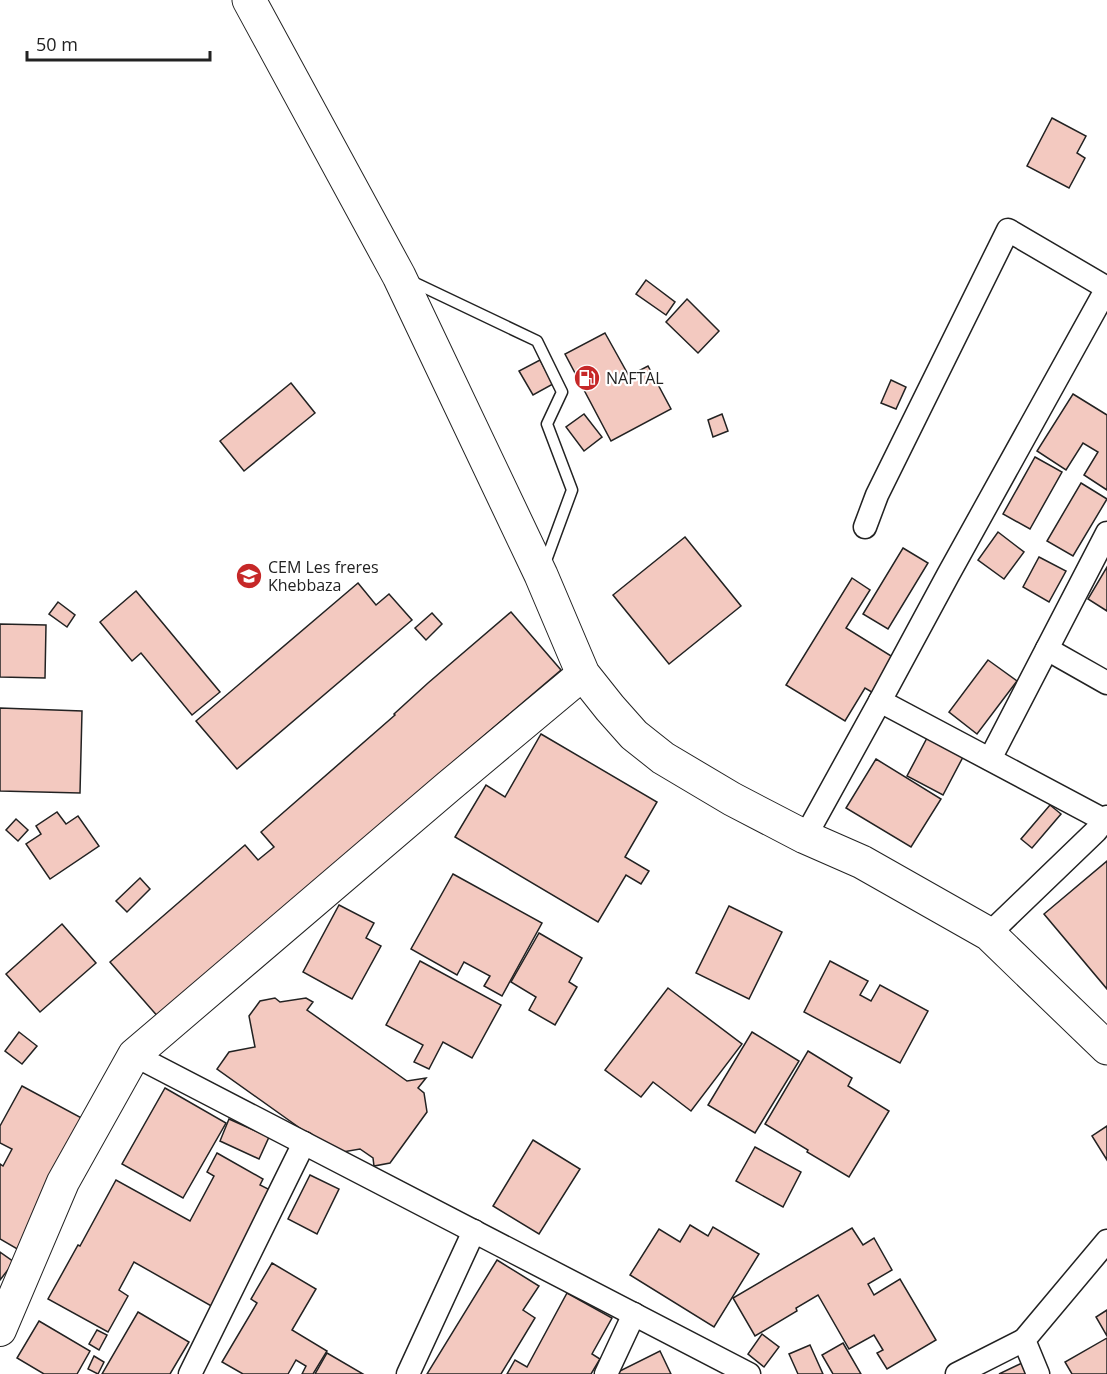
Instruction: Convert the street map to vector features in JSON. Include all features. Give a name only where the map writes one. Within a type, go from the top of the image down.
[{"type":"main road","points":[[249,0],[399,276],[541,575],[583,674],[610,708],[634,735],[663,758],[732,800],[805,837],[862,862],[989,934],[1107,1048]]},
{"type":"street","points":[[805,837],[1107,288],[1008,230],[877,495],[865,527]]},
{"type":"street","points":[[990,759],[1106,539]]},
{"type":"street","points":[[1047,650],[1107,683]]},
{"type":"street","points":[[0,1330],[63,1182],[134,1055],[448,786],[583,674]]},
{"type":"street","points":[[880,701],[1106,819],[989,934]]},
{"type":"street","points":[[134,1055],[749,1374]]},
{"type":"street","points":[[190,1374],[304,1143]]},
{"type":"street","points":[[408,1374],[474,1231]]},
{"type":"street","points":[[957,1374],[1024,1340],[1107,1241]]},
{"type":"street","points":[[606,1374],[634,1314]]},
{"type":"street","points":[[1024,1340],[1038,1374]]},
{"type":"lane","points":[[399,276],[537,341],[562,392],[548,424],[572,490],[541,575]]},
{"type":"building","points":[[1052,118],[1086,136],[1077,153],[1085,158],[1069,188],[1027,166]]},
{"type":"building","points":[[646,280],[675,302],[666,315],[636,294]]},
{"type":"building","points":[[687,299],[719,331],[698,353],[666,322]]},
{"type":"building","points":[[605,333],[629,376],[648,366],[671,409],[611,441],[565,354]]},
{"type":"building","points":[[540,360],[553,384],[533,395],[519,371]]},
{"type":"building","points":[[891,380],[906,387],[896,409],[881,403]]},
{"type":"building","points":[[291,383],[315,413],[244,471],[220,441]]},
{"type":"building","points":[[1073,394],[1107,415],[1107,490],[1084,475],[1098,452],[1083,443],[1066,470],[1037,451]]},
{"type":"building","points":[[584,414],[602,437],[584,451],[566,427]]},
{"type":"building","points":[[722,414],[728,431],[713,437],[708,420]]},
{"type":"building","points":[[1035,457],[1062,472],[1030,529],[1003,514]]},
{"type":"building","points":[[1081,483],[1107,499],[1073,556],[1047,541]]},
{"type":"building","points":[[998,532],[1024,552],[1004,579],[978,560]]},
{"type":"building","points":[[685,537],[741,606],[669,664],[613,595]]},
{"type":"building","points":[[903,548],[928,563],[888,629],[863,614]]},
{"type":"building","points":[[1039,557],[1066,571],[1049,602],[1023,587]]},
{"type":"building","points":[[1107,567],[1107,611],[1088,599]]},
{"type":"building","points":[[852,578],[870,590],[846,628],[896,659],[875,694],[865,688],[845,721],[786,685]]},
{"type":"building","points":[[358,583],[376,605],[389,594],[412,620],[237,769],[196,721]]},
{"type":"building","points":[[136,591],[220,692],[192,715],[141,653],[132,661],[100,622]]},
{"type":"building","points":[[58,602],[75,615],[67,627],[49,614]]},
{"type":"building","points":[[511,612],[561,670],[403,805],[160,1019],[110,962],[245,845],[258,860],[274,847],[261,832]]},
{"type":"building","points":[[432,613],[442,624],[426,640],[415,628]]},
{"type":"building","points":[[0,624],[46,625],[45,678],[0,677]]},
{"type":"building","points":[[988,660],[1017,681],[977,734],[949,712]]},
{"type":"building","points":[[0,708],[82,711],[80,793],[0,791]]},
{"type":"building","points":[[541,734],[657,802],[625,857],[649,871],[641,884],[626,875],[598,922],[455,837],[486,785],[505,797]]},
{"type":"building","points":[[927,738],[963,757],[943,795],[907,776]]},
{"type":"building","points":[[876,759],[941,799],[911,847],[846,808]]},
{"type":"building","points":[[1050,805],[1061,814],[1032,848],[1021,839]]},
{"type":"building","points":[[57,812],[66,824],[78,816],[99,846],[50,879],[26,844],[41,834],[36,826]]},
{"type":"building","points":[[16,819],[28,830],[18,841],[6,830]]},
{"type":"building","points":[[1107,861],[1107,989],[1044,914]]},
{"type":"building","points":[[453,874],[542,923],[502,996],[484,986],[490,976],[464,962],[457,975],[411,949]]},
{"type":"building","points":[[140,878],[150,889],[127,912],[116,901]]},
{"type":"building","points":[[339,905],[374,923],[366,938],[381,946],[352,999],[303,972]]},
{"type":"building","points":[[729,906],[782,932],[749,999],[696,973]]},
{"type":"building","points":[[62,924],[96,963],[40,1012],[6,974]]},
{"type":"building","points":[[539,933],[582,958],[569,982],[577,987],[555,1025],[529,1010],[536,997],[511,982]]},
{"type":"building","points":[[420,961],[501,1005],[472,1058],[443,1042],[429,1069],[414,1062],[423,1045],[386,1025]]},
{"type":"building","points":[[830,961],[868,981],[860,995],[871,1001],[880,985],[928,1011],[900,1063],[804,1012]]},
{"type":"building","points":[[668,988],[742,1044],[691,1111],[653,1082],[641,1097],[605,1070]]},
{"type":"building","points":[[275,998],[280,1002],[306,998],[313,1002],[307,1010],[407,1081],[426,1078],[418,1088],[424,1093],[427,1112],[390,1163],[374,1166],[373,1158],[360,1149],[331,1154],[311,1136],[217,1069],[229,1052],[255,1047],[249,1016],[260,1001]]},
{"type":"building","points":[[19,1032],[37,1046],[22,1064],[5,1051]]},
{"type":"building","points":[[752,1032],[799,1061],[755,1133],[708,1105]]},
{"type":"building","points":[[808,1051],[852,1078],[848,1086],[889,1111],[849,1177],[765,1124]]},
{"type":"building","points":[[22,1086],[89,1122],[19,1250],[0,1239],[0,1164],[3,1166],[12,1149],[0,1143],[0,1126]]},
{"type":"building","points":[[165,1088],[226,1123],[183,1198],[122,1164]]},
{"type":"building","points":[[229,1119],[269,1137],[259,1159],[220,1141]]},
{"type":"building","points":[[1107,1126],[1107,1160],[1092,1136]]},
{"type":"building","points":[[533,1140],[580,1169],[539,1234],[493,1206]]},
{"type":"building","points":[[755,1147],[801,1172],[783,1207],[736,1181]]},
{"type":"building","points":[[217,1153],[263,1179],[260,1185],[276,1193],[213,1307],[134,1262],[119,1290],[128,1296],[108,1332],[48,1299],[116,1180],[190,1221],[214,1176],[207,1172]]},
{"type":"building","points":[[310,1175],[339,1189],[317,1234],[288,1219]]},
{"type":"building","points":[[690,1225],[708,1236],[713,1227],[759,1254],[714,1327],[630,1275],[659,1229],[680,1242]]},
{"type":"building","points":[[852,1228],[863,1245],[874,1238],[892,1270],[868,1284],[874,1295],[900,1279],[936,1340],[887,1369],[877,1353],[883,1350],[874,1335],[849,1349],[818,1295],[796,1308],[797,1311],[755,1336],[733,1298]]},
{"type":"building","points":[[0,1252],[14,1262],[0,1280]]},
{"type":"building","points":[[497,1260],[539,1286],[523,1310],[535,1318],[501,1374],[427,1374]]},
{"type":"building","points":[[272,1263],[316,1289],[292,1330],[327,1351],[313,1374],[302,1374],[306,1366],[296,1360],[288,1374],[243,1374],[222,1362],[257,1303],[251,1299]]},
{"type":"building","points":[[567,1293],[612,1318],[592,1354],[600,1359],[591,1374],[507,1374],[515,1360],[527,1367]]},
{"type":"building","points":[[1107,1310],[1107,1336],[1096,1317]]},
{"type":"building","points":[[138,1312],[189,1342],[170,1374],[102,1374]]},
{"type":"building","points":[[39,1321],[90,1351],[77,1374],[44,1374],[17,1358]]},
{"type":"building","points":[[97,1330],[107,1335],[99,1350],[89,1344]]},
{"type":"building","points":[[762,1334],[779,1347],[764,1367],[748,1354]]},
{"type":"building","points":[[1107,1338],[1107,1374],[1072,1374],[1065,1362]]},
{"type":"building","points":[[843,1343],[861,1374],[833,1374],[822,1355]]},
{"type":"building","points":[[810,1345],[823,1374],[798,1374],[789,1354]]},
{"type":"building","points":[[660,1351],[671,1374],[614,1374]]},
{"type":"building","points":[[327,1353],[363,1374],[315,1374]]},
{"type":"building","points":[[94,1356],[104,1362],[98,1374],[88,1369]]},
{"type":"building","points":[[1024,1362],[1030,1374],[999,1374]]},
{"type":"place","name":"NAFTAL","points":[[587,378]]},
{"type":"place","name":"CEM Les freres Khebbaza","points":[[249,576]]}]
